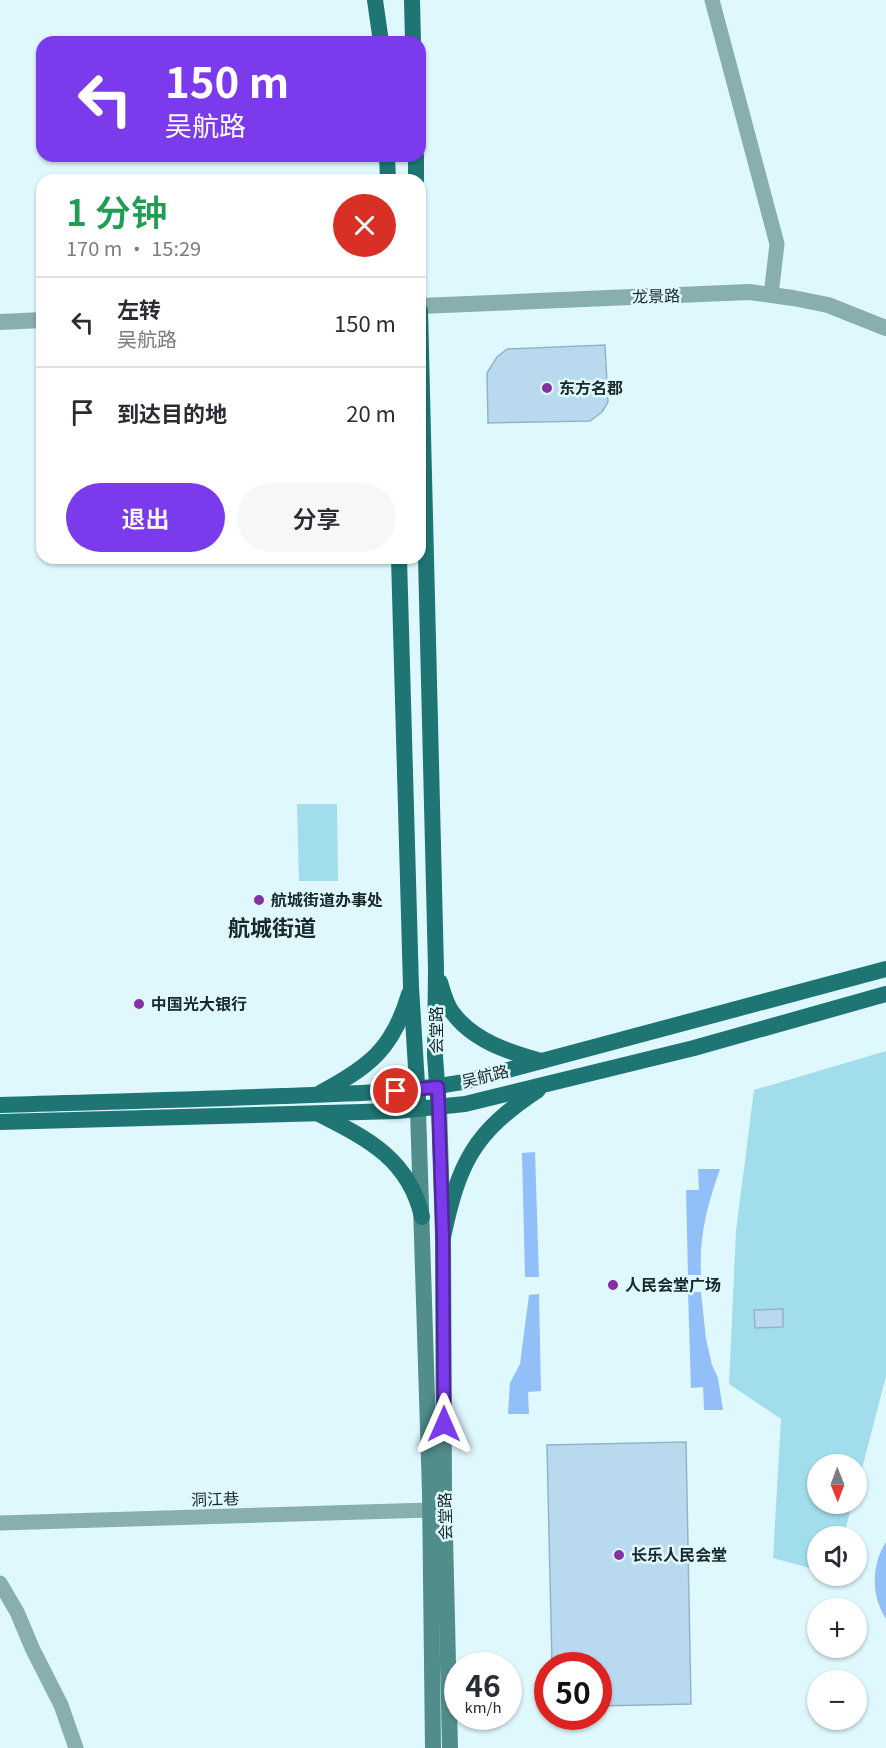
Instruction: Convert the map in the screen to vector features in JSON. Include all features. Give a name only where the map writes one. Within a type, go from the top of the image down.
[{"type":"main road","points":[[375,0],[380,36]]},
{"type":"main road","points":[[412,0],[413,36]]},
{"type":"main road","name":"会堂路","points":[[426,558],[436,969],[435,1056],[443,1237],[444,1493],[450,1748]]},
{"type":"main road","name":"会堂路","points":[[399,564],[411,987],[418,1090],[422,1217],[430,1510],[433,1748]]},
{"type":"main road","points":[[436,969],[452,1012],[465,1026],[497,1046],[542,1061]]},
{"type":"main road","name":"吴航路","points":[[0,1105],[316,1095],[438,1087],[886,969]]},
{"type":"main road","points":[[316,1095],[352,1074],[384,1048],[405,1007],[411,987]]},
{"type":"main road","name":"吴航路","points":[[0,1122],[439,1108],[694,1048],[886,994]]},
{"type":"main road","points":[[443,1237],[458,1178],[472,1151],[487,1130],[501,1117],[547,1084]]},
{"type":"main road","points":[[318,1113],[366,1138],[387,1155],[413,1187],[422,1217]]},
{"type":"street","points":[[712,0],[777,244],[771,295]]},
{"type":"street","name":"龙景路","points":[[426,306],[749,292],[828,305],[886,328]]},
{"type":"street","points":[[0,322],[36,320]]},
{"type":"street","name":"洞江巷","points":[[0,1523],[430,1510]]},
{"type":"street","points":[[0,1583],[17,1612],[61,1705],[76,1748]]},
{"type":"shaded area","points":[[297,804],[337,804],[338,881],[299,881]]},
{"type":"shaded area","points":[[886,1051],[886,1376],[866,1454],[807,1454],[807,1514],[849,1514],[846,1526],[807,1526],[807,1567],[773,1558],[781,1419],[729,1384],[736,1231],[754,1090]]},
{"type":"shaded area","points":[[535,1152],[539,1277],[525,1277],[522,1153]]},
{"type":"shaded area","points":[[698,1169],[720,1169],[705,1221],[701,1247],[701,1275],[688,1275],[686,1190],[699,1190]]},
{"type":"shaded area","points":[[688,1292],[701,1292],[706,1339],[712,1365],[718,1378],[723,1410],[704,1410],[703,1387],[691,1388]]},
{"type":"shaded area","points":[[539,1294],[541,1391],[528,1392],[529,1414],[508,1414],[510,1383],[520,1364],[529,1295]]},
{"type":"shaded area","points":[[886,1542],[886,1619],[875,1591],[875,1570]]},
{"type":"building","name":"东方名郡","points":[[605,345],[608,402],[602,412],[590,421],[488,423],[487,373],[497,357],[507,349]]},
{"type":"building","points":[[783,1309],[783,1327],[755,1328],[754,1310]]},
{"type":"building","name":"长乐人民会堂","points":[[686,1442],[691,1704],[612,1706],[612,1652],[552,1652],[547,1445]]},
{"type":"place","name":"东方名郡","points":[[547,388]]},
{"type":"place","name":"航城街道办事处","points":[[259,900]]},
{"type":"place","name":"中国光大银行","points":[[139,1004]]},
{"type":"place","name":"人民会堂广场","points":[[613,1285]]},
{"type":"place","name":"长乐人民会堂","points":[[619,1555]]},
{"type":"district","name":"航城街道","points":[[272,928]]},
{"type":"route","points":[[396,1091],[438,1087],[443,1237],[444,1424]]}]
